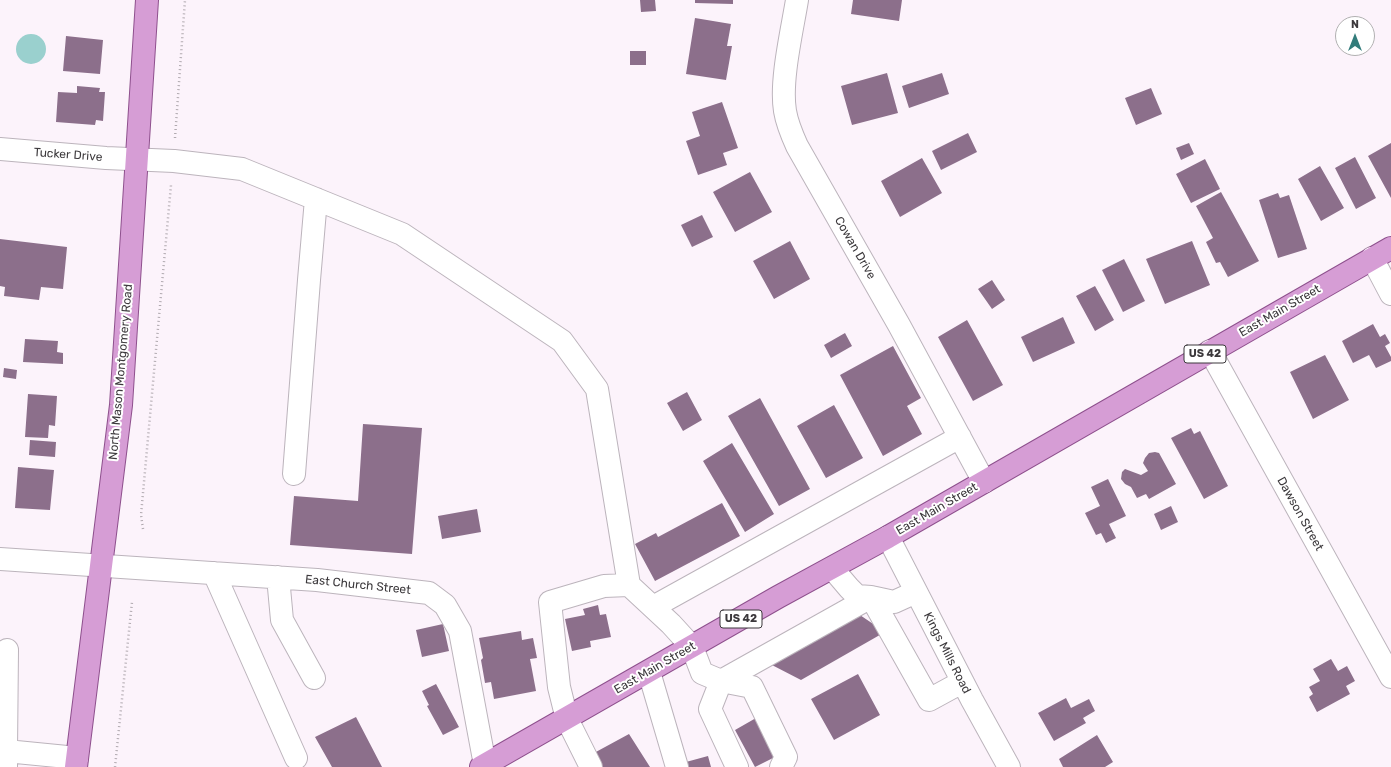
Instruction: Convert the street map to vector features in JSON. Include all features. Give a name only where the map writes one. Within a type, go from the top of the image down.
[{"type":"main road","name":"North Mason Montgomery Road","points":[[76,763],[121,405],[147,0]]},
{"type":"main road","name":"East Main Street","points":[[483,766],[888,537],[1391,248]]},
{"type":"street","name":"Cowan Drive","points":[[797,0],[784,89],[785,110],[789,128],[797,146],[899,324],[984,482]]},
{"type":"street","name":"Tucker Drive","points":[[0,149],[136,160],[174,161],[242,169],[402,234],[562,340],[597,389],[629,585]]},
{"type":"street","points":[[294,474],[308,280],[316,199]]},
{"type":"street","points":[[1372,258],[1391,294]]},
{"type":"street","name":"Dawson Street","points":[[1210,351],[1391,677]]},
{"type":"street","points":[[653,607],[960,437]]},
{"type":"street","name":"Kings Mills Road","points":[[888,537],[962,682],[1009,767]]},
{"type":"street","name":"East Church Street","points":[[0,559],[317,580],[429,593],[445,605],[460,631],[483,766]]},
{"type":"street","points":[[832,568],[848,588],[857,596],[871,597],[894,602],[916,592]]},
{"type":"street","points":[[214,573],[296,758]]},
{"type":"street","points":[[278,578],[282,620],[314,678]]},
{"type":"street","points":[[591,767],[567,718],[559,687],[550,602],[604,586],[629,585],[671,624],[692,647],[702,673],[721,681],[752,687],[786,757],[781,767]]},
{"type":"street","points":[[737,767],[710,709],[721,681],[871,597]]},
{"type":"street","points":[[871,597],[928,700],[962,682]]},
{"type":"street","points":[[7,650],[6,759],[76,763]]},
{"type":"street","points":[[649,672],[677,767]]},
{"type":"path","points":[[143,529],[141,515],[174,161],[185,0]]},
{"type":"path","points":[[115,767],[132,602]]},
{"type":"shaded area","points":[[31,34],[37,35],[45,43],[45,55],[37,63],[31,64],[25,63],[17,55],[16,49],[17,43],[25,35]]},
{"type":"building","points":[[640,0],[655,0],[656,11],[641,12]]},
{"type":"building","points":[[695,0],[733,0],[733,4],[695,3]]},
{"type":"building","points":[[853,0],[902,0],[899,21],[851,14]]},
{"type":"building","points":[[695,18],[731,24],[727,46],[732,46],[726,80],[686,74]]},
{"type":"building","points":[[66,36],[103,40],[100,74],[63,71]]},
{"type":"building","points":[[630,51],[646,51],[646,65],[630,65]]},
{"type":"building","points":[[887,73],[898,113],[852,125],[841,86]]},
{"type":"building","points":[[942,73],[949,94],[909,108],[902,86]]},
{"type":"building","points":[[77,86],[100,88],[99,92],[105,92],[103,121],[96,120],[95,125],[56,122],[58,92],[77,93]]},
{"type":"building","points":[[1151,88],[1162,114],[1136,125],[1125,98]]},
{"type":"building","points":[[722,102],[738,148],[723,153],[727,165],[698,175],[686,141],[700,136],[692,112]]},
{"type":"building","points":[[968,133],[977,152],[941,170],[932,151]]},
{"type":"building","points":[[1189,143],[1194,154],[1181,160],[1176,148]]},
{"type":"building","points":[[1391,143],[1391,198],[1368,156]]},
{"type":"building","points":[[1355,157],[1376,198],[1356,209],[1335,168]]},
{"type":"building","points":[[922,158],[942,193],[900,217],[881,181]]},
{"type":"building","points":[[1205,159],[1220,189],[1191,203],[1176,174]]},
{"type":"building","points":[[1320,166],[1344,208],[1321,221],[1298,179]]},
{"type":"building","points":[[750,172],[772,212],[735,232],[713,192]]},
{"type":"building","points":[[1221,192],[1259,261],[1228,277],[1220,262],[1216,263],[1206,242],[1213,238],[1196,206]]},
{"type":"building","points":[[1278,193],[1280,198],[1289,195],[1307,249],[1278,258],[1259,200]]},
{"type":"building","points":[[702,215],[713,237],[692,247],[681,225]]},
{"type":"building","points":[[0,239],[67,247],[63,289],[41,287],[39,300],[4,296],[5,287],[0,286]]},
{"type":"building","points":[[790,241],[810,279],[774,299],[753,261]]},
{"type":"building","points":[[1192,241],[1210,285],[1165,304],[1146,259]]},
{"type":"building","points":[[1124,259],[1145,301],[1123,312],[1102,270]]},
{"type":"building","points":[[992,280],[1005,300],[992,309],[978,289]]},
{"type":"building","points":[[1095,286],[1114,320],[1095,331],[1076,296]]},
{"type":"building","points":[[1063,317],[1075,343],[1033,362],[1021,337]]},
{"type":"building","points":[[967,320],[1003,385],[973,401],[938,337]]},
{"type":"building","points":[[1373,324],[1380,337],[1385,334],[1390,343],[1385,346],[1391,357],[1391,361],[1376,368],[1369,355],[1353,363],[1342,341]]},
{"type":"building","points":[[845,333],[852,346],[831,358],[824,345]]},
{"type":"building","points":[[25,339],[58,341],[57,352],[63,353],[63,364],[23,362]]},
{"type":"building","points":[[893,346],[921,398],[907,406],[922,434],[883,456],[840,375]]},
{"type":"building","points":[[1325,355],[1349,400],[1313,419],[1290,372]]},
{"type":"building","points":[[4,368],[17,370],[16,379],[3,377]]},
{"type":"building","points":[[687,392],[702,420],[683,431],[667,403]]},
{"type":"building","points":[[28,394],[57,396],[55,426],[49,425],[48,438],[25,437]]},
{"type":"building","points":[[760,398],[810,489],[779,506],[728,416]]},
{"type":"building","points":[[834,405],[863,458],[826,478],[797,426]]},
{"type":"building","points":[[363,424],[422,428],[412,554],[290,545],[294,496],[358,501]]},
{"type":"building","points":[[1191,428],[1194,434],[1200,431],[1228,486],[1204,499],[1171,438]]},
{"type":"building","points":[[30,440],[56,442],[55,457],[29,455]]},
{"type":"building","points":[[732,443],[774,514],[745,532],[703,461]]},
{"type":"building","points":[[1149,453],[1159,453],[1176,484],[1149,499],[1146,494],[1137,498],[1131,487],[1125,484],[1121,479],[1122,472],[1125,469],[1141,475],[1148,471],[1143,463]]},
{"type":"building","points":[[18,467],[54,470],[50,510],[15,508]]},
{"type":"building","points":[[1108,479],[1126,516],[1109,524],[1116,538],[1106,543],[1101,533],[1096,535],[1085,513],[1100,506],[1091,487]]},
{"type":"building","points":[[722,503],[740,536],[655,581],[635,544],[656,533],[658,537]]},
{"type":"building","points":[[1171,506],[1178,522],[1161,530],[1154,514]]},
{"type":"building","points":[[477,509],[481,532],[442,539],[438,516]]},
{"type":"building","points":[[598,605],[600,615],[606,614],[611,637],[590,641],[591,647],[572,651],[565,619],[585,615],[583,609]]},
{"type":"building","points":[[854,611],[885,632],[801,680],[770,664]]},
{"type":"building","points":[[443,624],[449,651],[422,657],[416,630]]},
{"type":"building","points":[[521,631],[522,640],[533,638],[537,658],[530,659],[536,691],[494,699],[491,682],[485,683],[481,660],[483,658],[479,638]]},
{"type":"building","points":[[1331,659],[1338,671],[1347,666],[1355,681],[1346,686],[1350,694],[1317,712],[1309,697],[1313,694],[1309,687],[1320,681],[1313,669]]},
{"type":"building","points":[[858,674],[880,715],[834,740],[811,699]]},
{"type":"building","points":[[436,684],[459,727],[443,735],[427,706],[429,705],[422,691]]},
{"type":"building","points":[[1066,698],[1071,708],[1089,699],[1095,711],[1083,718],[1086,723],[1054,741],[1038,713]]},
{"type":"building","points":[[356,717],[382,767],[332,767],[315,737]]},
{"type":"building","points":[[756,718],[777,756],[755,767],[735,730]]},
{"type":"building","points":[[629,734],[650,767],[603,767],[594,753]]},
{"type":"building","points":[[1097,735],[1113,762],[1105,767],[1063,767],[1059,759]]},
{"type":"building","points":[[708,756],[711,767],[687,767],[686,762]]}]
